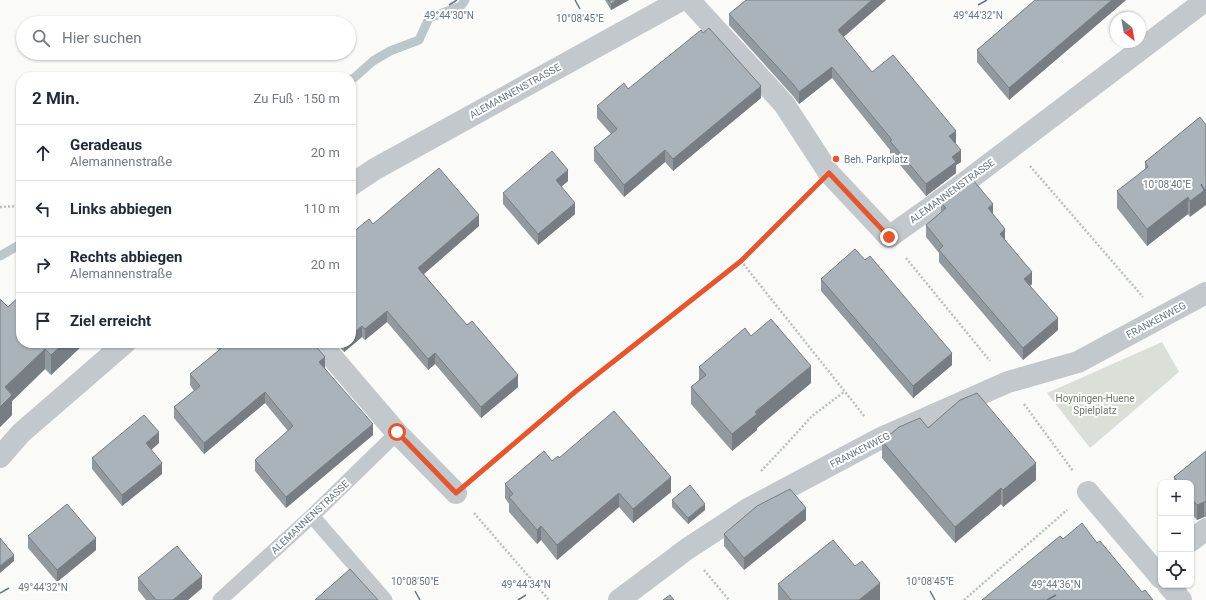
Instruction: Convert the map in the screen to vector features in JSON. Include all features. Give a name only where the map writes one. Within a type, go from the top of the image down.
[{"type":"street","name":"ALEMANNENSTRASSE","points":[[356,182],[375,169],[681,0]]},
{"type":"street","points":[[689,0],[784,104],[829,173],[889,237]]},
{"type":"street","name":"ALEMANNENSTRASSE","points":[[889,237],[1013,147],[1206,0]]},
{"type":"street","name":"FRANKENWEG","points":[[619,600],[687,549],[748,509],[881,438],[1008,382],[1078,362],[1206,293]]},
{"type":"street","points":[[0,457],[20,433],[119,348]]},
{"type":"street","points":[[324,348],[397,432],[456,493]]},
{"type":"street","points":[[1088,492],[1158,572]]},
{"type":"street","points":[[1194,539],[1206,529]]},
{"type":"street","points":[[1171,588],[1181,600]]},
{"type":"lane","name":"ALEMANNENSTRASSE","points":[[220,600],[312,516],[397,432]]},
{"type":"lane","points":[[312,516],[385,600]]},
{"type":"path","points":[[1013,147],[1160,317]]},
{"type":"path","points":[[549,600],[456,493],[576,391],[741,261],[829,173]]},
{"type":"path","points":[[0,207],[16,206]]},
{"type":"path","points":[[889,237],[1008,382],[1088,492],[964,600]]},
{"type":"path","points":[[741,261],[881,438]]},
{"type":"path","points":[[748,509],[751,480],[782,450],[812,416],[844,392]]},
{"type":"path","points":[[687,549],[729,600]]},
{"type":"green space","name":"Hoyningen-Huene Spielplatz","points":[[1162,342],[1179,372],[1090,448],[1047,393]]},
{"type":"building","points":[[608,0],[617,0],[611,4]]},
{"type":"building","points":[[746,0],[872,0],[838,30],[872,72],[893,55],[956,131],[949,136],[961,150],[952,157],[956,162],[926,184],[832,67],[799,92],[729,14]]},
{"type":"building","points":[[1035,0],[1112,0],[1009,88],[977,50]]},
{"type":"building","points":[[709,28],[761,86],[673,159],[665,150],[624,185],[594,148],[617,129],[597,106],[624,83],[628,89],[701,30],[703,33]]},
{"type":"building","points":[[1200,117],[1206,125],[1206,189],[1190,201],[1188,197],[1147,229],[1117,191],[1148,167],[1145,162]]},
{"type":"building","points":[[552,151],[568,170],[556,180],[575,203],[538,234],[503,193]]},
{"type":"building","points":[[439,168],[479,215],[418,268],[467,325],[472,321],[518,375],[481,407],[435,353],[428,359],[387,311],[365,329],[362,326],[356,331],[356,230],[369,219],[373,224]]},
{"type":"building","points":[[973,180],[993,204],[988,208],[1005,229],[1000,234],[1032,272],[1024,279],[1058,318],[1023,348],[939,250],[943,246],[926,225],[946,208],[941,203]]},
{"type":"building","points":[[855,249],[865,260],[870,256],[952,353],[913,386],[821,279]]},
{"type":"building","points":[[0,299],[8,307],[16,300],[16,348],[59,348],[51,355],[45,349],[5,387],[12,395],[0,407]]},
{"type":"building","points":[[771,319],[811,366],[755,412],[757,414],[732,434],[691,387],[706,375],[699,367],[745,328],[751,336]]},
{"type":"building","points":[[222,348],[317,348],[325,357],[319,362],[373,424],[286,497],[255,460],[293,426],[265,392],[204,443],[174,407],[200,386],[190,374]]},
{"type":"building","points":[[977,393],[1036,463],[1003,490],[1001,488],[955,527],[882,441],[899,427],[920,418],[928,428],[960,400]]},
{"type":"building","points":[[614,411],[671,477],[633,509],[619,493],[557,545],[541,526],[537,530],[509,497],[513,494],[505,484],[544,451],[552,461],[558,456],[559,458]]},
{"type":"building","points":[[144,415],[159,432],[146,443],[162,463],[122,495],[92,458]]},
{"type":"building","points":[[1206,451],[1206,502],[1197,505],[1194,502],[1194,480],[1176,480],[1174,477]]},
{"type":"building","points":[[690,485],[705,504],[688,518],[672,500]]},
{"type":"building","points":[[790,489],[806,508],[744,558],[724,534],[757,506]]},
{"type":"building","points":[[67,504],[96,538],[57,570],[28,536]]},
{"type":"building","points":[[1082,523],[1097,543],[1100,541],[1142,592],[1145,590],[1153,600],[982,600],[1060,536],[1063,539]]},
{"type":"building","points":[[0,538],[14,555],[0,566]]},
{"type":"building","points":[[833,540],[855,566],[862,561],[880,583],[859,600],[791,600],[778,584]]},
{"type":"building","points":[[177,546],[202,576],[173,600],[156,600],[138,578]]},
{"type":"building","points":[[350,569],[378,600],[315,600]]},
{"type":"building","points":[[670,595],[674,600],[663,600]]},
{"type":"waterway","points":[[356,76],[373,61],[390,51],[419,40],[429,18],[461,6],[465,0]]},
{"type":"waterway","points":[[0,256],[16,247]]},
{"type":"place","name":"Beh. Parkplatz","points":[[836,159]]},
{"type":"route","points":[[397,432],[456,493],[576,391],[741,261],[829,173],[889,237]]}]
